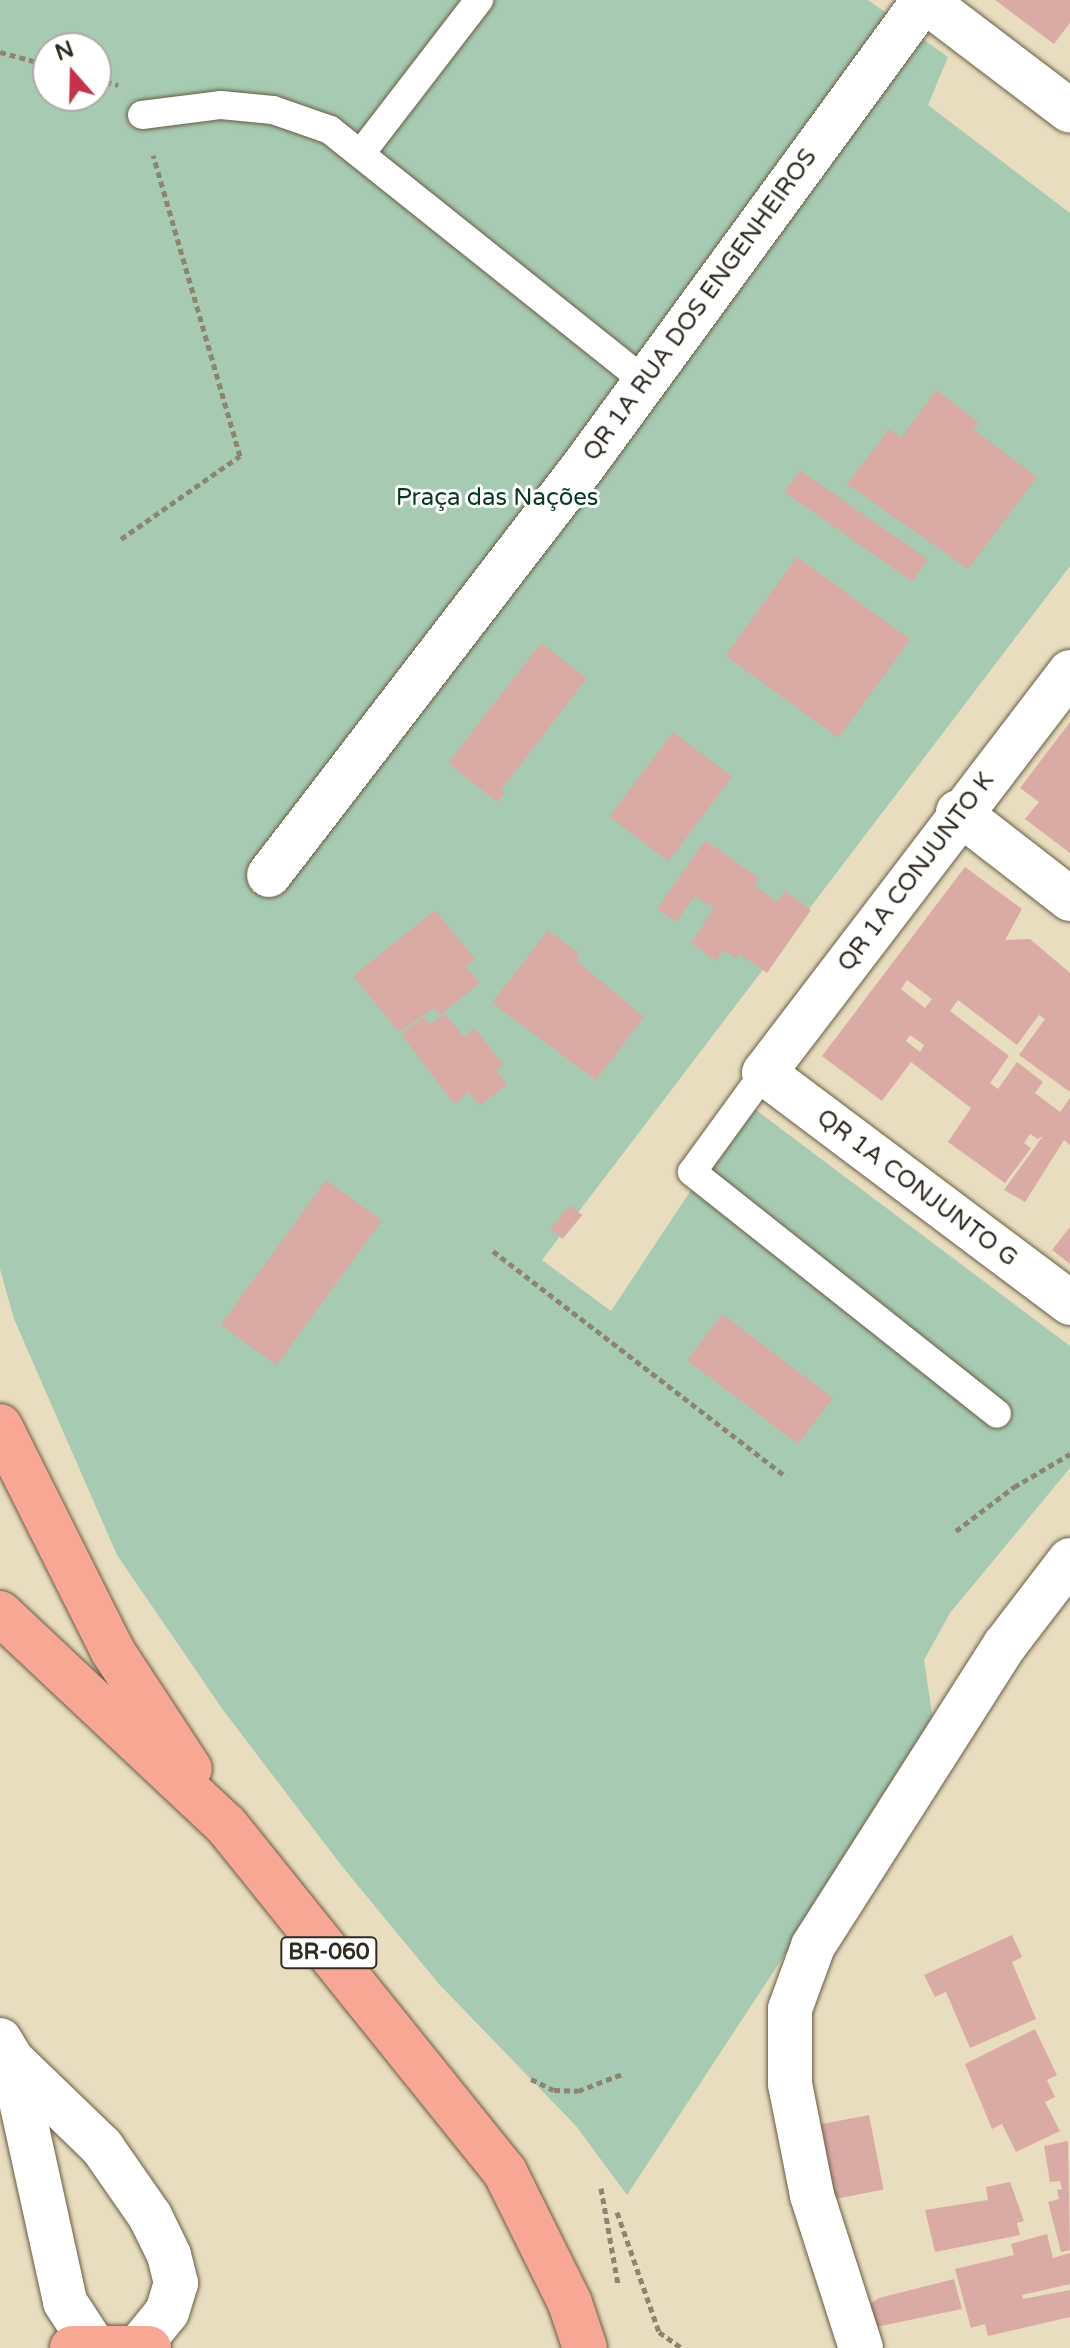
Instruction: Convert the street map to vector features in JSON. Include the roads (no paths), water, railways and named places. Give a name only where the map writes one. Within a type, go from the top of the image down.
[{"type":"highway","points":[[0,1426],[112,1650],[226,1825]]},
{"type":"highway","name":"BR-060","points":[[0,1613],[226,1825],[505,2172],[570,2303],[585,2348]]},
{"type":"highway","points":[[83,2346],[145,2346]]},
{"type":"street","points":[[924,0],[1070,111]]},
{"type":"street","name":"QR 1A RUA DOS ENGENHEIROS","points":[[269,875],[585,464],[643,380],[924,0]]},
{"type":"street","name":"QR 1A CONJUNTO K","points":[[764,1073],[958,812],[1070,672]]},
{"type":"street","points":[[958,812],[1070,899]]},
{"type":"street","name":"QR 1A CONJUNTO G","points":[[764,1073],[1070,1303]]},
{"type":"street","points":[[861,2348],[812,2195],[790,2084],[790,2009],[821,1933],[928,1773],[1005,1645],[1067,1563]]},
{"type":"street","points":[[6,2050],[102,2147],[150,2216],[169,2255],[176,2283],[167,2312],[145,2346]]},
{"type":"street","points":[[6,2050],[65,2302],[83,2346]]},
{"type":"lane","points":[[362,152],[479,0]]},
{"type":"lane","points":[[142,115],[221,105],[273,110],[330,130],[362,152],[643,380]]},
{"type":"lane","points":[[764,1073],[692,1172],[997,1414]]},
{"type":"park label","name":"Praça das Nações","points":[[497,498]]}]
